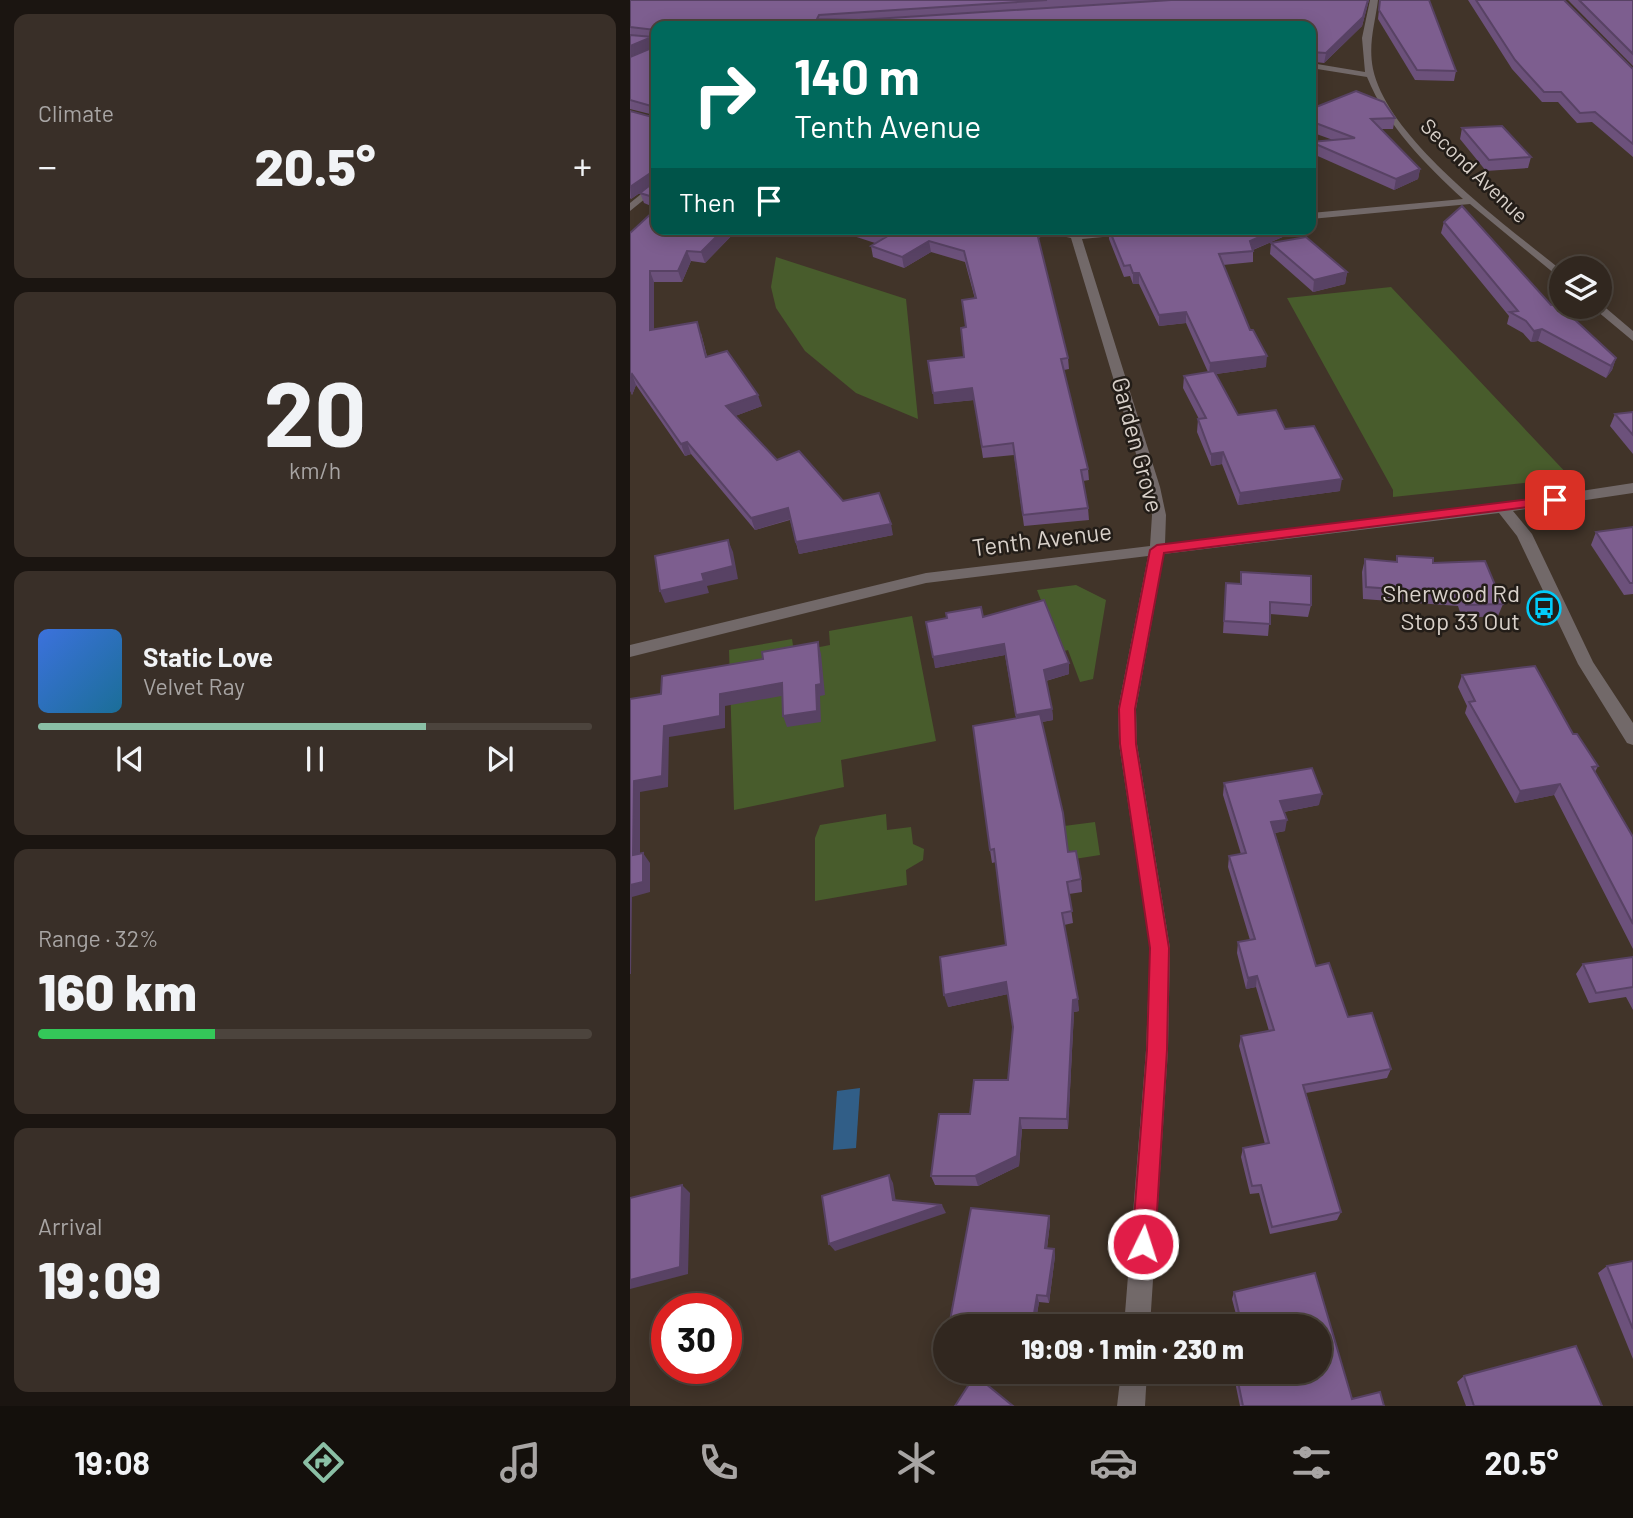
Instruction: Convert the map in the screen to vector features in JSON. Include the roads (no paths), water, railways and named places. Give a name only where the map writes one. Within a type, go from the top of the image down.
[{"type":"street","name":"Second Avenue","points":[[1374,0],[1366,42],[1370,75],[1383,102],[1401,126],[1472,201],[1549,266]]},
{"type":"street","points":[[1316,67],[1370,75]]},
{"type":"street","points":[[630,208],[651,189]]},
{"type":"street","points":[[1316,215],[1472,201]]},
{"type":"street","points":[[1070,235],[1087,235]]},
{"type":"street","name":"Garden Grove","points":[[1076,236],[1153,487],[1159,515],[1157,550],[1127,709],[1128,744],[1160,948],[1157,1050],[1138,1314]]},
{"type":"street","points":[[1612,319],[1633,337]]},
{"type":"street","name":"Tenth Avenue","points":[[630,651],[926,578],[1503,508],[1633,488]]},
{"type":"street","points":[[1503,508],[1524,534],[1586,664],[1633,738]]},
{"type":"street","points":[[1131,1406],[1133,1384]]},
{"type":"water","points":[[860,1088],[856,1148],[833,1150],[837,1091]]},
{"type":"place","name":"Sherwood Rd Stop 33 Out","points":[[1544,608]]}]
